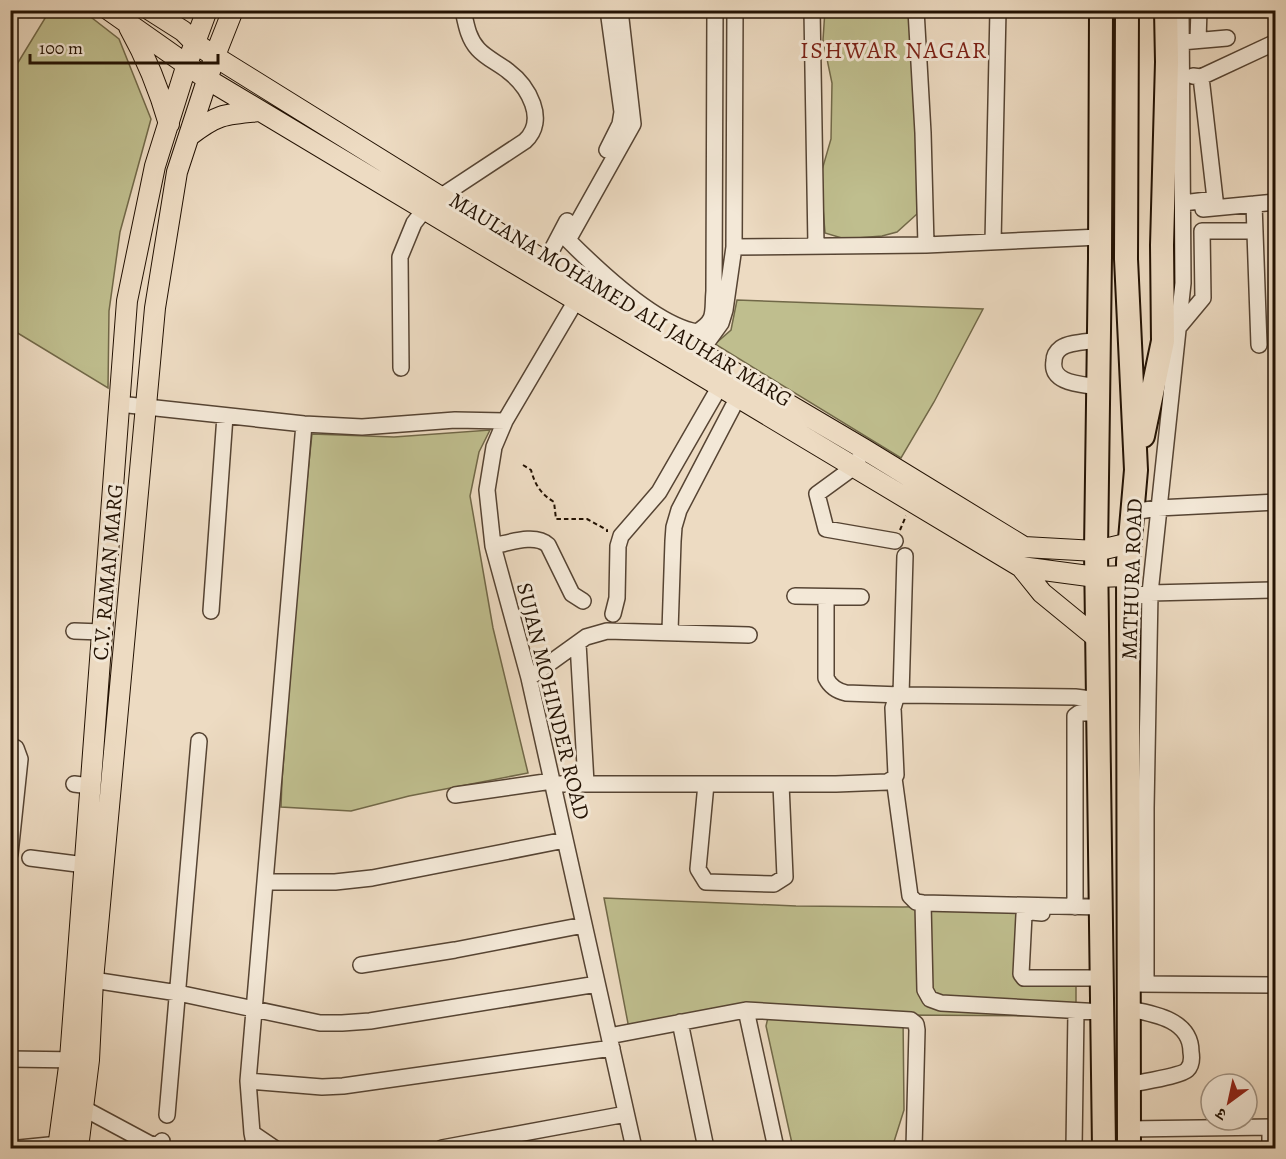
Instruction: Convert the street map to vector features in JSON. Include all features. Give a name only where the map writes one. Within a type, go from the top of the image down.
[{"type":"highway","name":"MATHURA ROAD","points":[[1101,10],[1096,577],[1104,1149]]},
{"type":"highway","name":"MATHURA ROAD","points":[[1127,10],[1126,259],[1136,470],[1128,586],[1138,984],[1129,1009],[1129,1139]]},
{"type":"highway","points":[[1136,470],[1163,341],[1162,245],[1167,62],[1166,10]]},
{"type":"main road","name":"MAULANA MOHAMED ALI JAUHAR MARG","points":[[109,10],[207,79],[425,209],[700,352],[1024,547],[1096,551],[1130,543]]},
{"type":"main road","name":"MAULANA MOHAMED ALI JAUHAR MARG","points":[[150,10],[183,31],[195,43],[214,56],[546,261],[582,292],[720,386],[1021,567],[1096,577],[1128,586]]},
{"type":"main road","name":"C.V. RAMAN MARG","points":[[65,1147],[83,1108],[79,1060],[85,863],[82,785],[102,632],[127,301],[155,166],[187,64],[207,10]]},
{"type":"main road","name":"C.V. RAMAN MARG","points":[[65,1147],[93,980],[155,308],[177,172],[214,56],[233,10]]},
{"type":"main road","points":[[126,22],[150,68],[169,124]]},
{"type":"main road","points":[[189,136],[209,120],[231,113],[260,111]]},
{"type":"main road","points":[[1021,567],[1042,593],[1097,638]]},
{"type":"street","points":[[440,197],[525,141],[533,134],[535,125],[536,115],[527,91],[509,72],[477,48],[469,35],[463,10]]},
{"type":"street","points":[[546,261],[620,124],[622,112],[608,10]]},
{"type":"street","points":[[620,10],[633,124],[568,240],[613,283],[671,324],[697,332],[709,325],[714,291],[716,10]]},
{"type":"street","points":[[700,352],[721,323],[734,248],[735,10]]},
{"type":"street","points":[[812,10],[816,246]]},
{"type":"street","points":[[916,10],[926,245]]},
{"type":"street","points":[[993,242],[998,10]]},
{"type":"street","points":[[1181,10],[1183,283],[1150,593],[1146,819],[1138,984],[1275,985]]},
{"type":"street","points":[[1198,40],[1199,10]]},
{"type":"street","points":[[1180,42],[1227,38]]},
{"type":"street","points":[[1181,76],[1201,77],[1275,42]]},
{"type":"street","points":[[1201,77],[1215,200]]},
{"type":"street","points":[[1183,207],[1215,200],[1275,194]]},
{"type":"street","points":[[1183,207],[1275,202]]},
{"type":"street","points":[[1254,204],[1259,345]]},
{"type":"street","points":[[401,368],[400,257],[414,223],[425,209]]},
{"type":"street","points":[[1178,328],[1203,298],[1202,231],[1255,231]]},
{"type":"street","points":[[734,248],[926,245],[1100,237]]},
{"type":"street","name":"SUJAN MOHINDER ROAD","points":[[582,292],[505,421],[494,447],[487,490],[493,546],[529,678],[634,1149]]},
{"type":"street","points":[[1098,387],[1064,380],[1055,371],[1054,361],[1063,346],[1099,340]]},
{"type":"street","points":[[613,614],[617,598],[617,553],[621,536],[659,492],[720,386]]},
{"type":"street","points":[[670,632],[674,527],[679,510],[738,397]]},
{"type":"street","points":[[120,404],[304,424],[362,427],[455,420],[505,421]]},
{"type":"street","points":[[211,611],[225,416]]},
{"type":"street","points":[[255,1149],[248,1081],[304,424]]},
{"type":"street","points":[[864,449],[854,467],[817,494],[826,529],[895,541]]},
{"type":"street","points":[[1133,512],[1158,508],[1275,502]]},
{"type":"street","points":[[493,546],[535,539],[543,541],[548,545],[572,594],[583,602]]},
{"type":"street","points":[[905,556],[900,694],[893,708],[896,775],[894,778],[910,896],[916,902],[923,903],[1075,907],[1101,911]]},
{"type":"street","points":[[1128,586],[1150,593],[1275,590]]},
{"type":"street","points":[[795,596],[861,597]]},
{"type":"street","points":[[826,597],[826,678],[839,691],[846,693],[1075,697],[1099,707]]},
{"type":"street","points":[[74,631],[102,632]]},
{"type":"street","points":[[529,678],[586,637],[607,631],[749,635]]},
{"type":"street","points":[[578,643],[586,783]]},
{"type":"street","points":[[1075,907],[1075,716],[1099,707]]},
{"type":"street","points":[[167,1115],[199,741]]},
{"type":"street","points":[[10,745],[16,748],[20,759],[10,854]]},
{"type":"street","points":[[455,795],[552,782],[846,784],[887,782],[894,778]]},
{"type":"street","points":[[706,784],[698,869],[706,882],[774,884],[785,878],[780,784]]},
{"type":"street","points":[[265,882],[335,882],[372,878],[565,840]]},
{"type":"street","points":[[48,856],[85,863]]},
{"type":"street","points":[[30,858],[85,863]]},
{"type":"street","points":[[923,903],[925,990],[930,999],[942,1003],[1103,1012]]},
{"type":"street","points":[[1101,911],[1025,914],[1021,974],[1026,978],[1103,978]]},
{"type":"street","points":[[361,965],[455,950],[584,925]]},
{"type":"street","points":[[93,980],[178,993],[320,1023],[370,1021],[597,984]]},
{"type":"street","points":[[1129,1009],[1168,1019],[1183,1029],[1191,1040],[1192,1055],[1191,1063],[1179,1074],[1129,1085]]},
{"type":"street","points":[[248,1081],[322,1087],[343,1086],[610,1042],[680,1022],[746,1010],[914,1022],[917,1030],[914,1149]]},
{"type":"street","points":[[746,1010],[776,1149]]},
{"type":"street","points":[[1074,1149],[1076,1011]]},
{"type":"street","points":[[680,1022],[706,1149]]},
{"type":"street","points":[[10,1059],[79,1060]]},
{"type":"street","points":[[83,1108],[152,1145],[162,1141]]},
{"type":"street","points":[[442,1149],[626,1114]]},
{"type":"street","points":[[1129,1139],[1273,1127],[1270,1149]]},
{"type":"street","points":[[252,1133],[274,1149]]},
{"type":"street","points":[[19,1149],[65,1147]]},
{"type":"path","points":[[523,465],[531,470],[534,481],[544,496],[554,502],[556,519],[587,519],[607,530],[608,538]]},
{"type":"shaded area","points":[[50,10],[83,11],[119,39],[151,119],[120,232],[109,311],[108,388],[11,329],[11,74]]},
{"type":"shaded area","points":[[825,10],[912,11],[919,141],[917,214],[897,232],[882,236],[845,239],[825,233],[822,170],[831,139],[832,83],[823,40]]},
{"type":"shaded area","points":[[737,300],[983,309],[934,402],[901,458],[715,344],[731,330]]},
{"type":"shaded area","points":[[490,430],[479,452],[470,496],[493,628],[528,773],[409,796],[351,811],[281,807],[301,538],[312,434],[394,437]]},
{"type":"shaded area","points":[[604,898],[796,906],[903,907],[1017,904],[1019,981],[1076,981],[1076,1016],[903,1015],[904,1110],[892,1148],[793,1148],[766,1026],[769,1013],[630,1034]]},
{"type":"district","name":"ISHWAR NAGAR","points":[[894,50]]}]
